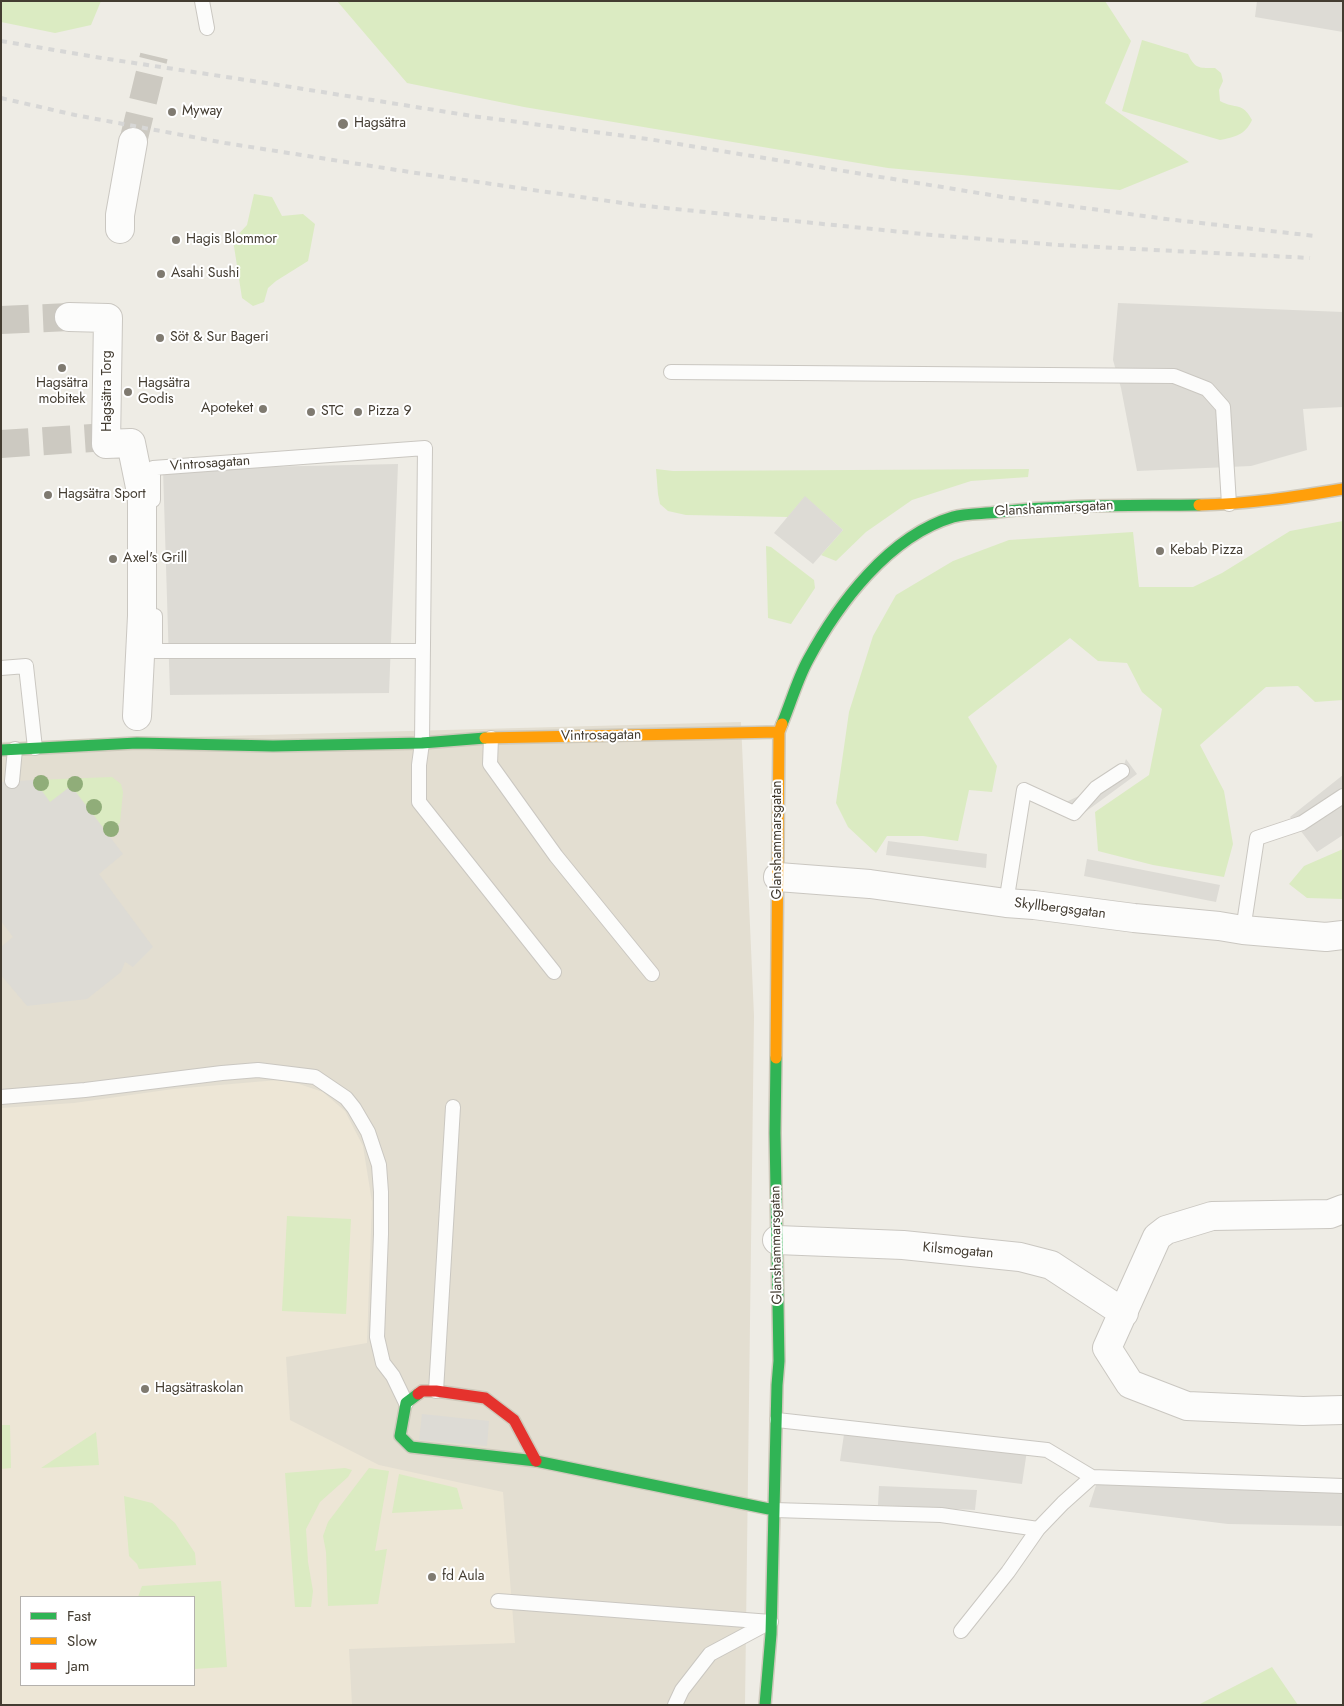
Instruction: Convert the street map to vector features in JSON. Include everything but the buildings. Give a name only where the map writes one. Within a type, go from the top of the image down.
[{"type":"street","points":[[120,229],[120,216],[133,142]]},
{"type":"street","name":"Hagsätra Torg","points":[[69,317],[108,318],[108,437],[106,444],[131,443],[153,468]]},
{"type":"street","points":[[131,443],[142,497],[142,616],[137,716]]},
{"type":"street","name":"Glanshammarsgatan","points":[[765,1705],[771,1622],[779,1361],[775,1133],[780,732],[807,662],[826,629],[852,594],[887,555],[921,531],[954,517],[1032,508],[1229,504],[1289,498],[1343,489]]},
{"type":"street","name":"Vintrosagatan","points":[[8,749],[137,743],[273,746],[422,743],[491,738],[780,732]]},
{"type":"street","name":"Skyllbergsgatan","points":[[778,876],[870,884],[1006,903],[1244,930],[1326,937],[1343,934]]},
{"type":"street","points":[[1343,1209],[1330,1214],[1212,1216],[1166,1230],[1157,1237],[1107,1348],[1130,1384],[1187,1406],[1303,1411],[1343,1410]]},
{"type":"street","name":"Kilsmogatan","points":[[777,1240],[903,1245],[1020,1257],[1051,1265],[1124,1313]]},
{"type":"street","points":[[536,1461],[514,1420],[485,1398],[436,1391],[422,1392],[406,1403],[400,1436],[411,1446],[536,1461],[774,1510]]},
{"type":"lane","points":[[202,1],[207,28]]},
{"type":"lane","points":[[671,372],[1174,376],[1207,389],[1222,407],[1229,504]]},
{"type":"lane","name":"Vintrosagatan","points":[[423,651],[155,651],[153,468],[426,448],[422,743],[419,765],[419,802],[554,972]]},
{"type":"lane","points":[[1,668],[26,666],[35,748]]},
{"type":"lane","points":[[491,738],[490,764],[556,856],[652,974]]},
{"type":"lane","points":[[8,749],[12,781]]},
{"type":"lane","points":[[1006,903],[1024,790],[1074,812],[1096,788],[1122,771]]},
{"type":"lane","points":[[1244,930],[1257,838],[1302,823],[1343,796]]},
{"type":"lane","points":[[1,1097],[85,1090],[258,1070],[314,1077],[346,1098],[368,1132],[379,1164],[381,1217],[378,1336],[384,1363],[393,1376],[406,1403]]},
{"type":"lane","points":[[436,1391],[452,1107]]},
{"type":"lane","points":[[777,1420],[1047,1450],[1092,1478],[1343,1486]]},
{"type":"lane","points":[[961,1631],[1008,1572],[1038,1529],[1063,1503],[1092,1478]]},
{"type":"lane","points":[[774,1510],[941,1516],[1038,1529]]},
{"type":"lane","points":[[498,1601],[771,1622]]},
{"type":"lane","points":[[675,1705],[682,1690],[710,1654],[771,1622]]},
{"type":"shaded area","points":[[1257,1],[1343,1],[1343,32],[1255,17]]},
{"type":"shaded area","points":[[1118,303],[1343,312],[1343,407],[1303,409],[1307,450],[1251,466],[1137,471],[1121,388],[1113,360]]},
{"type":"shaded area","points":[[398,464],[389,693],[170,695],[163,469]]},
{"type":"shaded area","points":[[805,496],[843,530],[813,564],[774,533]]},
{"type":"shaded area","points":[[741,722],[754,1016],[745,1705],[1,1705],[1,742]]},
{"type":"shaded area","points":[[1126,759],[1137,774],[1077,818],[1066,802],[1096,788],[1122,771]]},
{"type":"shaded area","points":[[1343,775],[1343,835],[1317,852],[1290,817]]},
{"type":"shaded area","points":[[34,780],[50,802],[71,786],[123,854],[99,874],[153,947],[133,967],[125,962],[121,972],[87,999],[27,1006],[1,975],[1,947],[13,937],[1,921],[1,782]]},
{"type":"shaded area","points":[[888,841],[987,854],[986,868],[886,855]]},
{"type":"shaded area","points":[[1087,859],[1220,885],[1216,902],[1084,876]]},
{"type":"shaded area","name":"Hagsätraskolan","points":[[278,1080],[299,1084],[323,1092],[345,1111],[363,1146],[372,1202],[367,1343],[286,1357],[290,1420],[379,1465],[503,1492],[515,1643],[349,1649],[352,1705],[1,1705],[1,1108],[74,1103],[173,1089]]},
{"type":"shaded area","points":[[422,1414],[489,1421],[487,1446],[419,1440]]},
{"type":"shaded area","points":[[846,1421],[1028,1444],[1022,1484],[840,1461]]},
{"type":"shaded area","points":[[1100,1473],[1343,1492],[1343,1526],[1228,1524],[1089,1507]]},
{"type":"shaded area","points":[[879,1486],[977,1490],[975,1510],[878,1505]]},
{"type":"green space","points":[[1,1],[101,1],[91,25],[55,33],[1,22]]},
{"type":"green space","points":[[337,1],[1105,1],[1131,41],[1105,103],[1189,162],[1120,190],[888,168],[524,107],[407,83]]},
{"type":"green space","points":[[1142,40],[1188,54],[1193,63],[1198,67],[1215,68],[1221,73],[1223,81],[1219,90],[1220,101],[1245,110],[1252,120],[1246,129],[1235,136],[1220,140],[1122,111]]},
{"type":"green space","points":[[254,194],[272,197],[282,216],[303,214],[315,224],[308,261],[276,281],[268,288],[264,302],[253,306],[242,298],[233,240],[247,225]]},
{"type":"green space","points":[[656,469],[673,471],[1029,469],[1028,477],[971,481],[912,500],[866,532],[836,561],[821,555],[843,530],[805,497],[788,517],[686,515],[668,511],[660,504]]},
{"type":"green space","points":[[1343,521],[1343,700],[1315,702],[1298,686],[1266,687],[1200,745],[1224,791],[1233,844],[1224,877],[1153,865],[1098,851],[1095,812],[1149,775],[1162,709],[1142,692],[1127,663],[1098,661],[1070,638],[968,717],[997,766],[992,792],[969,790],[958,841],[923,836],[887,836],[876,853],[848,827],[836,803],[849,712],[873,636],[896,595],[953,561],[1009,540],[1133,532],[1139,587],[1193,587],[1222,573],[1290,531]]},
{"type":"green space","points":[[766,546],[771,547],[814,580],[815,588],[791,624],[768,618]]},
{"type":"green space","points":[[112,777],[121,784],[123,792],[120,823],[109,835],[71,786],[50,803],[34,780]]},
{"type":"green space","points":[[1343,849],[1343,899],[1307,898],[1289,884],[1304,866]]},
{"type":"green space","points":[[287,1216],[351,1219],[346,1314],[282,1311]]},
{"type":"green space","points":[[1,1425],[10,1425],[11,1468],[1,1469]]},
{"type":"green space","points":[[96,1432],[99,1465],[41,1468]]},
{"type":"green space","points":[[345,1468],[352,1470],[348,1477],[320,1502],[306,1529],[308,1562],[313,1591],[311,1607],[295,1607],[285,1473]]},
{"type":"green space","points":[[369,1468],[389,1471],[375,1551],[387,1549],[378,1604],[328,1606],[326,1552],[323,1536],[328,1522]]},
{"type":"green space","points":[[399,1474],[457,1488],[463,1509],[392,1513]]},
{"type":"green space","points":[[124,1496],[152,1503],[175,1523],[195,1553],[196,1565],[139,1569],[129,1556]]},
{"type":"green space","points":[[221,1581],[227,1667],[195,1669],[195,1596],[138,1596],[142,1586]]},
{"type":"green space","points":[[1272,1667],[1298,1705],[1198,1705]]},
{"type":"tunnel","points":[[133,142],[154,56]]},
{"type":"tunnel","points":[[1,320],[69,317]]},
{"type":"tunnel","points":[[1,444],[107,437]]},
{"type":"railway","points":[[1,41],[472,116],[648,139],[1003,197],[1166,219],[1315,236]]},
{"type":"railway","points":[[1,98],[75,115],[225,143],[636,205],[932,235],[1059,245],[1310,258]]},
{"type":"traffic: fast","points":[[782,724],[808,660],[850,595],[887,556],[908,539],[930,526],[958,516],[1023,509],[1199,505]]},
{"type":"traffic: fast","points":[[1,750],[137,743],[273,746],[422,743],[485,738]]},
{"type":"traffic: fast","points":[[765,1705],[771,1634],[779,1361],[775,1133],[776,1058]]},
{"type":"traffic: fast","points":[[418,1394],[406,1403],[400,1436],[411,1447],[536,1461],[774,1510]]},
{"type":"traffic: slow","points":[[1199,505],[1271,500],[1343,489]]},
{"type":"traffic: slow","points":[[776,1058],[779,732],[782,724]]},
{"type":"traffic: slow","points":[[485,738],[779,732]]},
{"type":"traffic: jam","points":[[418,1394],[422,1391],[436,1391],[485,1398],[514,1420],[536,1461]]},
{"type":"place","name":"Myway","points":[[172,112]]},
{"type":"place","name":"Hagsätra","points":[[343,124]]},
{"type":"place","name":"Hagis Blommor","points":[[176,240]]},
{"type":"place","name":"Asahi Sushi","points":[[161,274]]},
{"type":"place","name":"Söt & Sur Bageri","points":[[160,338]]},
{"type":"place","name":"Hagsätra mobitek","points":[[62,368]]},
{"type":"place","name":"Hagsätra Godis","points":[[128,392]]},
{"type":"place","name":"Apoteket","points":[[263,409]]},
{"type":"place","name":"STC","points":[[311,412]]},
{"type":"place","name":"Pizza 9","points":[[358,412]]},
{"type":"place","name":"Hagsätra Sport","points":[[48,495]]},
{"type":"place","name":"Kebab Pizza","points":[[1160,551]]},
{"type":"place","name":"Axel's Grill","points":[[113,559]]},
{"type":"place","name":"Hagsätraskolan","points":[[145,1389]]},
{"type":"place","name":"fd Aula","points":[[432,1577]]}]
